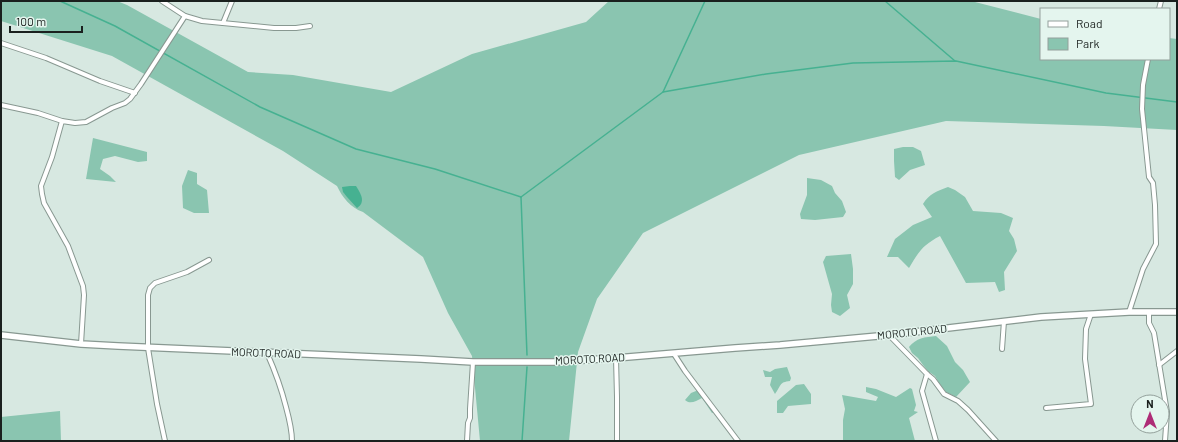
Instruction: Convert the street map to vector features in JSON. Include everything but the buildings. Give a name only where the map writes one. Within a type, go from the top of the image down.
[{"type":"main road","name":"MOROTO ROAD","points":[[1,335],[81,344],[148,348],[473,362],[554,362],[780,345],[1041,317],[1129,312],[1177,312]]},
{"type":"street","points":[[162,1],[185,16],[202,21],[240,26],[274,28],[310,26]]},
{"type":"street","points":[[223,23],[232,1]]},
{"type":"street","points":[[1,105],[38,113],[62,121],[75,123],[86,122],[125,103],[130,99],[185,16]]},
{"type":"street","points":[[1,43],[46,58],[100,81],[135,93]]},
{"type":"street","points":[[1129,312],[1143,269],[1156,244],[1153,183],[1149,177],[1142,109],[1143,84],[1148,60]]},
{"type":"street","points":[[62,121],[52,157],[41,186],[44,203],[68,246],[83,286],[84,294],[81,344]]},
{"type":"street","points":[[165,441],[157,404],[148,348],[148,295],[152,286],[164,279],[195,269],[210,260]]},
{"type":"street","points":[[1149,312],[1149,323],[1154,333],[1167,412],[1165,441]]},
{"type":"street","points":[[1046,408],[1090,404],[1085,359],[1086,329],[1092,314]]},
{"type":"street","points":[[1002,349],[1004,321]]},
{"type":"street","points":[[889,334],[933,379],[944,394],[958,401],[968,410],[996,441]]},
{"type":"street","points":[[1159,365],[1177,351]]},
{"type":"street","points":[[267,353],[277,374],[292,430],[292,441]]},
{"type":"street","points":[[674,354],[685,371],[738,441]]},
{"type":"street","points":[[616,358],[617,441]]},
{"type":"street","points":[[467,441],[468,423],[470,418],[473,362]]},
{"type":"street","points":[[927,374],[922,391],[936,441]]},
{"type":"green space","points":[[1,1],[117,1],[127,5],[248,72],[293,75],[391,92],[472,54],[586,22],[609,1],[973,1],[1040,19],[1040,60],[1170,60],[1170,38],[1177,39],[1177,130],[946,121],[799,155],[643,233],[597,299],[578,352],[569,441],[480,441],[472,356],[448,313],[423,257],[363,212],[351,205],[341,194],[337,186],[283,151],[112,56],[1,21]]},
{"type":"green space","points":[[93,138],[147,152],[147,161],[138,162],[115,156],[103,159],[100,169],[116,182],[86,179]]},
{"type":"green space","points":[[913,147],[921,151],[925,165],[910,170],[899,180],[895,177],[894,149]]},
{"type":"green space","points":[[188,170],[197,173],[197,184],[207,190],[209,213],[194,213],[183,208],[182,186]]},
{"type":"green space","points":[[807,178],[821,180],[832,186],[835,193],[842,201],[846,212],[843,217],[815,220],[801,219],[800,214],[807,195]]},
{"type":"green space","points":[[948,187],[965,197],[973,211],[1001,213],[1013,218],[1009,231],[1014,239],[1017,251],[1004,272],[1005,290],[999,292],[995,282],[966,283],[940,236],[929,242],[922,249],[909,268],[898,257],[887,257],[895,239],[913,225],[932,217],[923,204],[925,201],[934,193]]},
{"type":"green space","points":[[851,254],[853,284],[847,295],[850,308],[840,316],[832,312],[832,294],[823,262],[826,256]]},
{"type":"green space","points":[[936,336],[947,346],[955,362],[963,370],[970,382],[956,397],[946,392],[935,376],[928,371],[912,353],[909,347],[918,340]]},
{"type":"green space","points":[[787,367],[791,378],[790,381],[782,383],[775,394],[770,385],[772,377],[765,377],[763,370],[770,372],[775,369]]},
{"type":"green space","points":[[804,384],[811,394],[811,404],[788,406],[783,413],[777,413],[777,401],[796,385]]},
{"type":"green space","points":[[866,387],[876,389],[896,397],[910,388],[912,389],[916,405],[914,411],[918,412],[909,418],[915,441],[843,441],[843,420],[845,409],[842,395],[876,401],[878,397],[866,392]]},
{"type":"green space","points":[[699,391],[716,412],[712,413],[702,398],[691,402],[685,400],[691,393]]},
{"type":"green space","points":[[60,411],[61,441],[1,441],[1,417]]},
{"type":"shaded area","points":[[356,186],[362,198],[360,206],[357,208],[343,192],[342,187]]},
{"type":"waterway","points":[[60,1],[115,26],[260,107],[356,149],[435,169],[521,197]]},
{"type":"waterway","points":[[663,92],[705,1]]},
{"type":"waterway","points":[[885,1],[955,61]]},
{"type":"waterway","points":[[521,197],[663,92],[766,74],[853,63],[956,61],[1106,93],[1177,102]]},
{"type":"waterway","points":[[521,197],[527,355]]},
{"type":"waterway","points":[[522,441],[527,367]]}]
